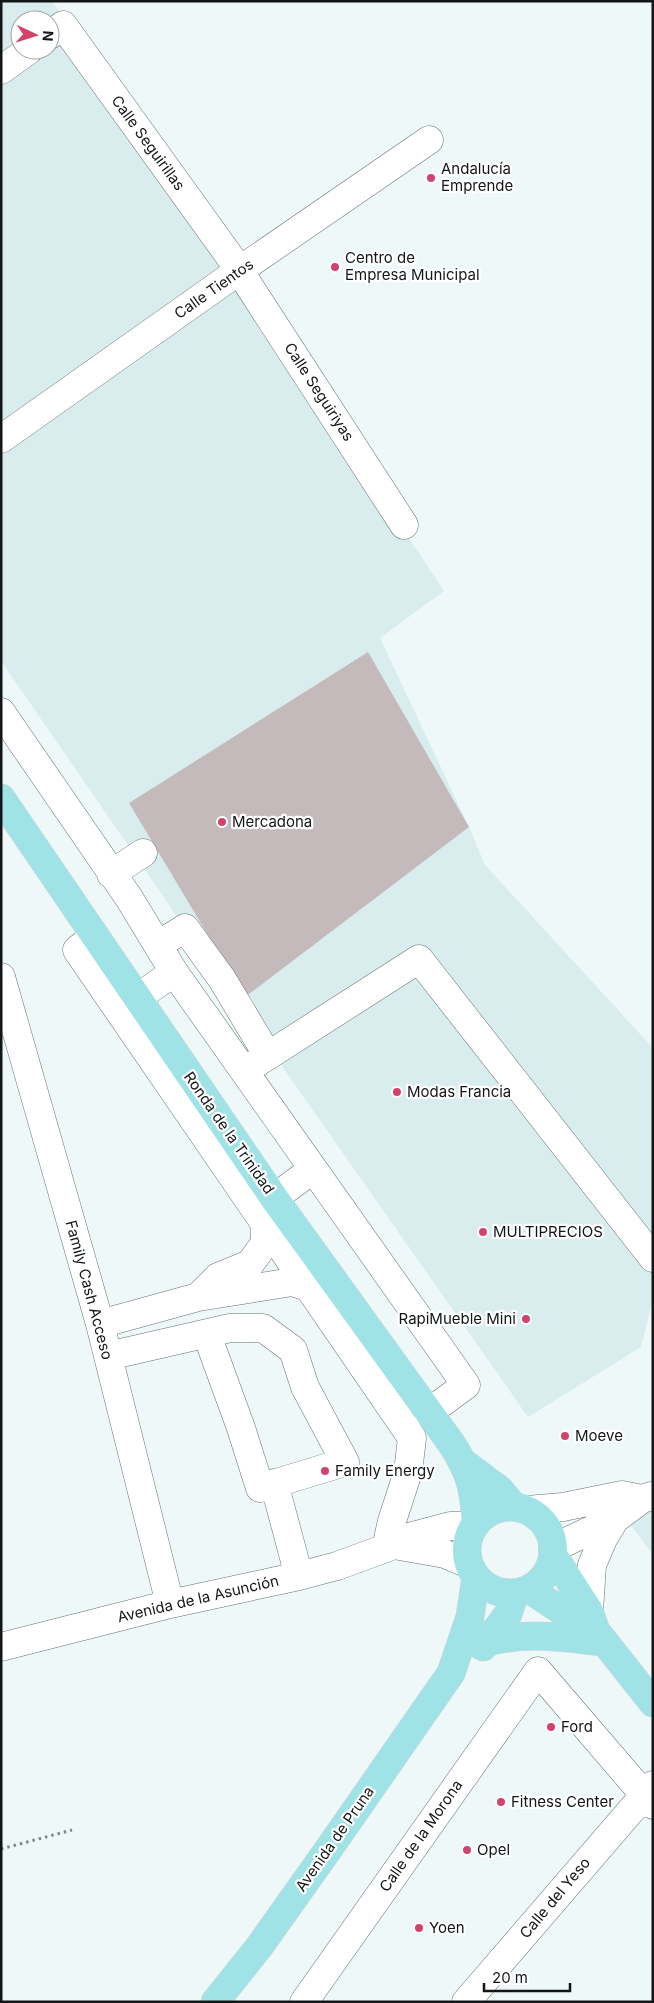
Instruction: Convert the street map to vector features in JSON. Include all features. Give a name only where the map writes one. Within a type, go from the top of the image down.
[{"type":"main road","name":"Ronda de la Trinidad","points":[[1,798],[136,999],[269,1209],[437,1407],[464,1463],[474,1494],[475,1525]]},
{"type":"main road","name":"Ronda de la Trinidad","points":[[464,1463],[521,1508]]},
{"type":"main road","points":[[553,1552],[549,1569],[541,1580],[522,1591],[499,1592],[487,1587],[473,1571],[467,1550],[469,1535],[475,1525],[487,1513],[500,1508],[521,1508],[539,1518],[548,1529],[553,1552],[596,1628],[653,1704]]},
{"type":"main road","name":"Avenida de Pruna","points":[[215,2002],[259,1947],[450,1673],[470,1617],[473,1571]]},
{"type":"main road","points":[[522,1591],[577,1621],[596,1628]]},
{"type":"main road","name":"Avenida de Pruna","points":[[450,1673],[475,1655],[488,1642],[522,1591]]},
{"type":"main road","points":[[488,1642],[508,1637],[596,1628]]},
{"type":"street","name":"Calle Seguirillas","points":[[60,35],[236,265]]},
{"type":"street","points":[[1,70],[14,60]]},
{"type":"street","name":"Calle Tientos","points":[[1,439],[236,265],[428,140]]},
{"type":"street","name":"Calle Seguiriyas","points":[[236,265],[404,524]]},
{"type":"street","points":[[1,712],[129,898],[158,945],[168,977],[244,1071],[312,1170],[466,1385],[437,1407]]},
{"type":"street","points":[[111,874],[143,853]]},
{"type":"street","points":[[158,945],[185,928],[222,980],[268,1056]]},
{"type":"street","points":[[94,936],[77,950],[269,1209],[311,1288],[412,1438],[408,1472],[392,1521],[390,1546],[444,1554],[473,1571]]},
{"type":"street","points":[[244,1071],[419,959],[653,1258]]},
{"type":"street","name":"Family Cash Acceso","points":[[1,977],[100,1324],[170,1604]]},
{"type":"street","points":[[136,999],[168,977]]},
{"type":"street","points":[[198,1297],[218,1277],[250,1264],[265,1243],[269,1209],[312,1170]]},
{"type":"street","points":[[100,1324],[198,1297],[292,1282],[311,1288]]},
{"type":"street","points":[[108,1356],[207,1335],[230,1328],[263,1328],[293,1350],[306,1387],[345,1462],[260,1488],[241,1428],[207,1335]]},
{"type":"street","points":[[274,1483],[300,1576]]},
{"type":"street","points":[[521,1508],[563,1507],[622,1496],[647,1497]]},
{"type":"street","points":[[553,1552],[615,1519],[647,1497]]},
{"type":"street","points":[[596,1628],[592,1565],[603,1539],[615,1519]]},
{"type":"street","name":"Avenida de la Asunción","points":[[1,1648],[170,1604],[300,1576],[336,1566],[409,1537],[450,1526],[475,1525]]},
{"type":"street","name":"Calle de la Morona","points":[[304,2002],[538,1671],[650,1795]]},
{"type":"street","name":"Calle del Yeso","points":[[466,2002],[650,1795]]},
{"type":"path","points":[[1,1849],[72,1830]]},
{"type":"shaded area","points":[[1,1],[52,1],[58,10],[10,10],[10,60],[60,60],[60,13],[444,591],[380,638],[485,865],[653,1048],[653,1299],[641,1347],[528,1417],[185,928],[1,661]]},
{"type":"shaded area","points":[[653,1508],[653,1555],[625,1517]]},
{"type":"building","points":[[368,652],[469,827],[245,997],[129,803]]},
{"type":"place","name":"Andalucía Emprende","points":[[431,178]]},
{"type":"place","name":"Centro de Empresa Municipal","points":[[335,267]]},
{"type":"place","name":"Mercadona","points":[[222,822]]},
{"type":"place","name":"Modas Francia","points":[[397,1092]]},
{"type":"place","name":"MULTIPRECIOS","points":[[483,1232]]},
{"type":"place","name":"RapiMueble Mini","points":[[526,1319]]},
{"type":"place","name":"Moeve","points":[[565,1436]]},
{"type":"place","name":"Family Energy","points":[[325,1471]]},
{"type":"place","name":"Ford","points":[[551,1727]]},
{"type":"place","name":"Fitness Center","points":[[501,1802]]},
{"type":"place","name":"Opel","points":[[467,1850]]},
{"type":"place","name":"Yoen","points":[[419,1928]]}]
